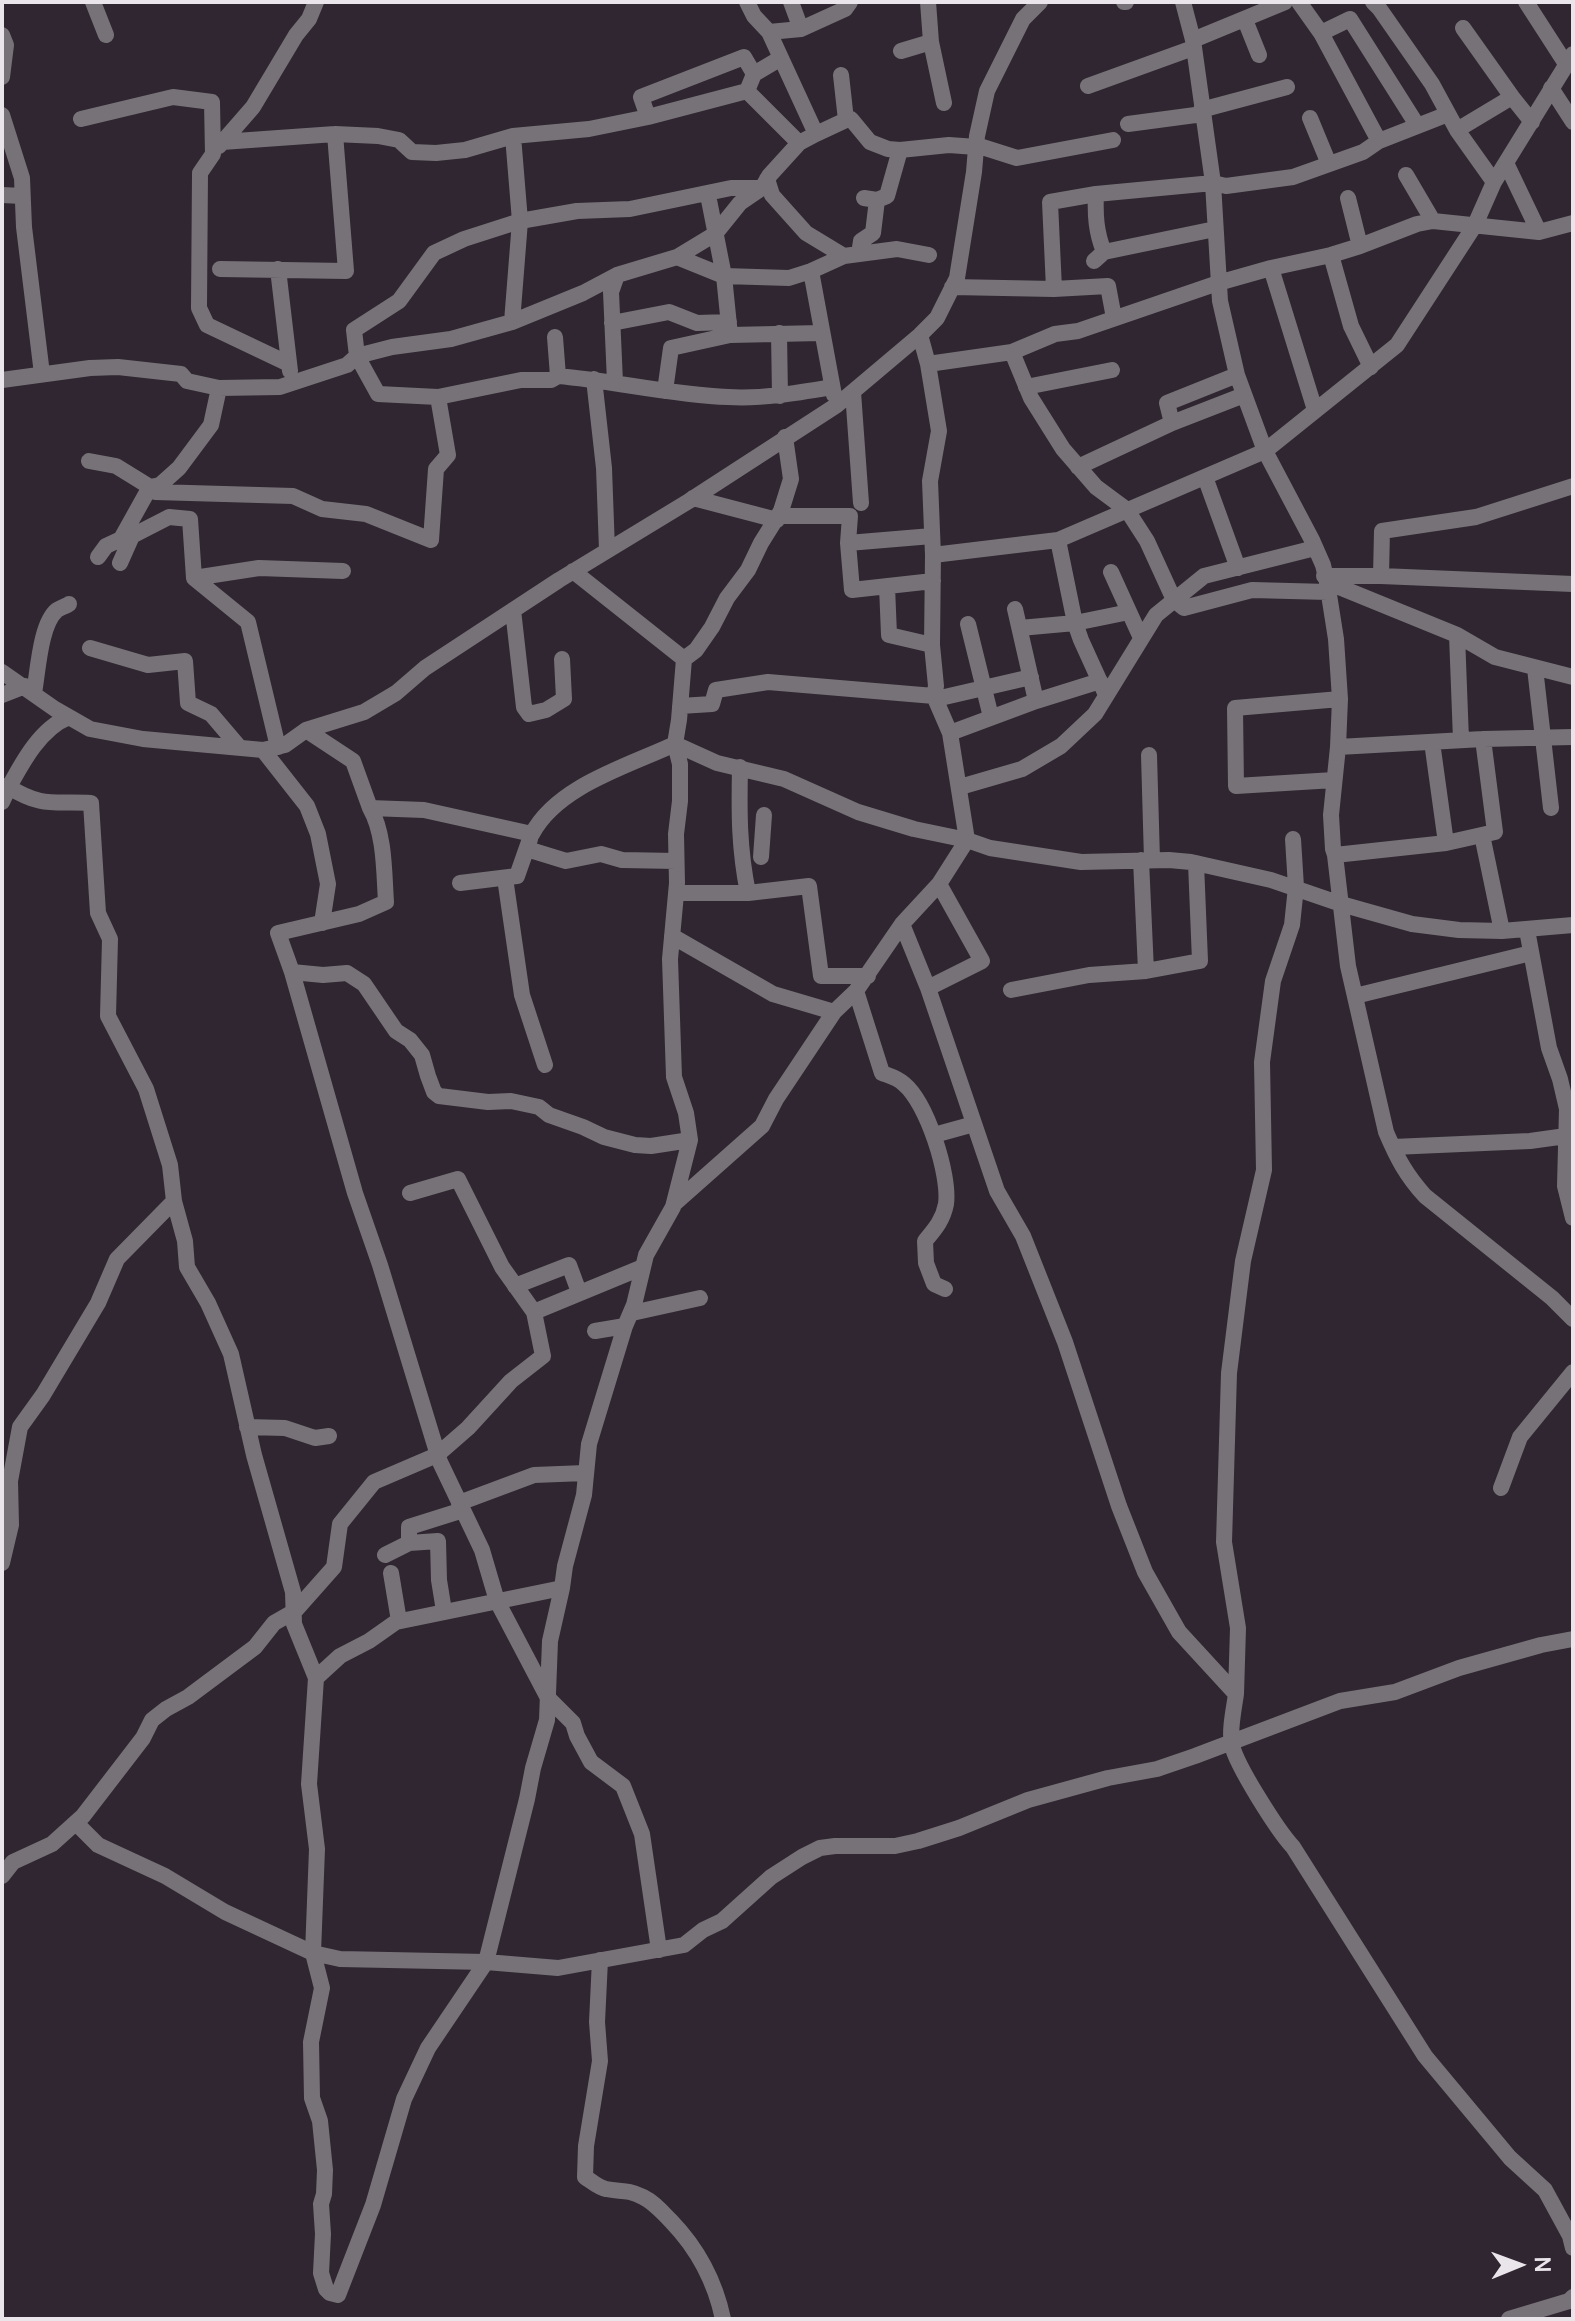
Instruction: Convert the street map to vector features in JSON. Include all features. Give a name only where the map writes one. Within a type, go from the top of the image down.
[{"type":"street","points":[[93,2],[106,35]]},
{"type":"street","points":[[289,364],[207,325],[199,308],[200,173],[253,107],[309,19],[316,2]]},
{"type":"street","points":[[747,2],[754,16],[769,32],[816,134]]},
{"type":"street","points":[[791,2],[801,29]]},
{"type":"street","points":[[769,32],[801,29],[845,9],[850,2]]},
{"type":"street","points":[[928,2],[931,42],[944,103]]},
{"type":"street","points":[[1017,2],[1023,19]]},
{"type":"street","points":[[2,672],[90,729],[143,739],[240,748],[285,745],[306,730],[364,712],[396,693],[425,668],[513,610],[837,405],[937,318],[957,278],[987,91],[1023,19],[1040,2]]},
{"type":"street","points":[[1183,2],[1193,44],[1213,183],[1220,301],[1237,375],[1265,451],[1323,565],[1336,639],[1340,699],[1331,815],[1333,849],[1348,966],[1386,1132],[1408,1177],[1425,1196],[1552,1298],[1573,1319]]},
{"type":"street","points":[[1088,86],[1193,44],[1285,2]]},
{"type":"street","points":[[1299,2],[1321,33],[1379,141]]},
{"type":"street","points":[[1321,33],[1350,19],[1370,2],[1432,84],[1457,130],[1494,182]]},
{"type":"street","points":[[933,555],[1058,540],[1265,451],[1397,345],[1475,225],[1494,182],[1569,59],[1529,4]]},
{"type":"street","points":[[1350,19],[1417,125]]},
{"type":"street","points":[[1245,20],[1259,55]]},
{"type":"street","points":[[1463,28],[1532,122]]},
{"type":"street","points":[[2,35],[6,45],[2,77]]},
{"type":"street","points":[[901,51],[931,42]]},
{"type":"street","points":[[648,117],[641,97],[744,57],[754,74]]},
{"type":"street","points":[[747,91],[754,74],[781,58]]},
{"type":"street","points":[[841,75],[846,120]]},
{"type":"street","points":[[1128,124],[1202,112],[1287,87]]},
{"type":"street","points":[[1551,88],[1573,122]]},
{"type":"street","points":[[218,148],[335,134],[399,140],[412,152],[465,150],[513,136],[589,129],[648,117],[747,91]]},
{"type":"street","points":[[747,91],[799,143]]},
{"type":"street","points":[[81,119],[173,97],[212,102],[218,148]]},
{"type":"street","points":[[1457,130],[1512,97]]},
{"type":"street","points":[[1054,289],[1050,202],[1096,194],[1213,183],[1226,186],[1293,177],[1363,152],[1379,141],[1448,114]]},
{"type":"street","points":[[2,115],[22,178],[42,374]]},
{"type":"street","points":[[1310,118],[1329,164]]},
{"type":"street","points":[[2,380],[118,367],[181,374],[187,381],[219,388],[280,387],[347,365],[357,356],[392,347],[451,339],[512,322],[583,293],[617,275],[677,257],[715,234],[740,203],[765,184],[799,143],[846,120],[851,119],[870,142],[900,150],[949,145],[976,146],[1017,158],[1113,140]]},
{"type":"street","points":[[220,269],[346,271],[335,134]]},
{"type":"street","points":[[512,322],[520,221],[513,136]]},
{"type":"street","points":[[851,255],[861,241],[873,233],[870,199],[887,196],[900,150]]},
{"type":"street","points":[[1506,163],[1539,232]]},
{"type":"street","points":[[1406,175],[1433,221]]},
{"type":"street","points":[[765,184],[630,209],[577,211],[520,221],[464,239],[434,253],[399,301],[354,330],[357,356],[378,394],[438,397],[521,380],[551,380],[558,376],[729,397],[780,396],[832,387]]},
{"type":"street","points":[[765,184],[806,233],[851,255]]},
{"type":"street","points":[[1096,194],[1099,257],[1215,229]]},
{"type":"street","points":[[2,195],[22,196]]},
{"type":"street","points":[[708,195],[724,276],[729,329]]},
{"type":"street","points":[[1348,198],[1360,246]]},
{"type":"street","points":[[928,364],[1012,352],[1055,334],[1078,331],[1218,283],[1331,255],[1417,224],[1433,221],[1539,232],[1573,223]]},
{"type":"street","points":[[677,257],[724,276],[789,278],[851,255],[897,249],[929,255]]},
{"type":"street","points":[[1331,255],[1351,326],[1371,367]]},
{"type":"street","points":[[1271,268],[1315,410]]},
{"type":"street","points":[[278,269],[291,383]]},
{"type":"street","points":[[811,271],[837,405]]},
{"type":"street","points":[[615,382],[611,292],[617,275]]},
{"type":"street","points":[[952,287],[1054,289],[1108,286],[1114,318]]},
{"type":"street","points":[[612,323],[669,312],[697,323],[729,329],[821,333]]},
{"type":"street","points":[[665,391],[671,348],[729,329]]},
{"type":"street","points":[[779,333],[780,396]]},
{"type":"street","points":[[674,1204],[762,1126],[776,1099],[834,1012],[868,976],[902,924],[939,884],[967,840],[950,733],[935,697],[930,481],[939,431],[920,335]]},
{"type":"street","points":[[555,337],[558,376]]},
{"type":"street","points":[[1012,352],[1031,398],[1063,449],[1096,487],[1127,510],[1147,541],[1174,600],[1184,608],[1252,590],[1381,576],[1573,584]]},
{"type":"street","points":[[1026,387],[1112,370]]},
{"type":"street","points":[[1172,423],[1167,403],[1237,375]]},
{"type":"street","points":[[594,379],[604,468],[607,550]]},
{"type":"street","points":[[120,563],[127,538],[152,490],[179,468],[211,425],[219,388]]},
{"type":"street","points":[[853,392],[861,503]]},
{"type":"street","points":[[1078,467],[1172,423],[1244,395]]},
{"type":"street","points":[[152,490],[293,496],[322,509],[366,514],[431,540],[436,469],[448,455],[438,397]]},
{"type":"street","points":[[69,717],[54,723],[39,740],[4,791],[54,804],[91,803],[98,913],[110,939],[108,1016],[146,1089],[170,1165],[187,1267],[208,1303],[231,1354],[247,1427],[293,1592],[294,1624],[316,1678],[309,1784],[317,1849],[313,1953],[322,1988],[311,2042],[312,2098],[320,2121],[325,2170],[321,2204],[321,2273],[326,2289],[338,2295],[373,2205],[404,2099],[428,2048],[486,1962],[547,1720],[550,1641],[565,1566],[584,1495],[589,1444],[646,1255],[674,1204],[690,1140],[686,1113],[674,1077],[670,959],[680,782],[675,744],[684,659],[696,650],[712,627],[777,518],[791,479],[785,437]]},
{"type":"street","points":[[89,461],[116,466],[190,519],[194,578],[248,622],[270,748],[307,806],[318,834],[328,884],[322,923]]},
{"type":"street","points":[[1205,477],[1238,568]]},
{"type":"street","points":[[1381,576],[1382,531],[1476,517],[1573,486]]},
{"type":"street","points":[[693,498],[777,518],[850,516],[848,543],[852,590],[933,581]]},
{"type":"street","points":[[98,557],[106,546],[169,517],[190,519]]},
{"type":"street","points":[[848,543],[932,536]]},
{"type":"street","points":[[1058,540],[1075,623],[1103,688]]},
{"type":"street","points":[[960,787],[1022,769],[1061,746],[1095,714],[1103,688],[1156,615],[1204,576],[1315,548]]},
{"type":"street","points":[[194,578],[259,568],[343,571]]},
{"type":"street","points":[[573,571],[684,659]]},
{"type":"street","points":[[1111,572],[1141,638]]},
{"type":"street","points":[[1326,583],[1457,635],[1495,657],[1573,677]]},
{"type":"street","points":[[887,586],[889,635],[932,645]]},
{"type":"street","points":[[30,689],[50,619],[57,609],[69,604]]},
{"type":"street","points":[[1015,609],[1036,701]]},
{"type":"street","points":[[513,610],[524,707],[529,714],[546,710],[564,699],[562,659]]},
{"type":"street","points":[[1020,628],[1075,623],[1129,612]]},
{"type":"street","points":[[968,624],[991,717]]},
{"type":"street","points":[[1457,635],[1461,740]]},
{"type":"street","points":[[90,648],[148,665],[185,661],[188,703],[211,714],[240,748]]},
{"type":"street","points":[[1535,668],[1551,808]]},
{"type":"street","points":[[680,706],[712,704],[716,690],[768,682],[935,697],[1031,677]]},
{"type":"street","points":[[950,733],[1036,701],[1103,688]]},
{"type":"street","points":[[2,695],[30,689]]},
{"type":"street","points":[[1334,780],[1236,786],[1235,708],[1340,699]]},
{"type":"street","points":[[306,730],[353,761],[376,818],[386,902],[359,914],[278,933],[437,1455],[482,1550],[497,1601],[548,1698],[573,1723],[591,1762],[623,1786],[642,1834],[659,1950]]},
{"type":"street","points":[[1338,747],[1573,737]]},
{"type":"street","points":[[1335,855],[1446,843],[1495,832],[1483,739]]},
{"type":"street","points":[[1432,742],[1446,843]]},
{"type":"street","points":[[460,883],[517,876],[538,823],[548,811],[574,790],[675,744],[717,763],[784,779],[858,812],[990,848],[1081,862],[1169,860],[1196,863],[1296,887],[1341,904],[1412,924],[1502,931],[1573,925]]},
{"type":"street","points":[[1146,971],[1149,755]]},
{"type":"street","points":[[740,767],[739,828],[748,893]]},
{"type":"street","points":[[370,808],[424,810],[530,842],[566,861],[601,854],[622,860],[676,861]]},
{"type":"street","points":[[739,828],[763,822],[761,857]]},
{"type":"street","points":[[1482,835],[1502,931]]},
{"type":"street","points":[[1293,839],[1296,887],[1292,925],[1273,981],[1262,1062],[1264,1170],[1243,1261],[1229,1373],[1224,1542],[1238,1628],[1231,1743],[1238,1761],[1283,1836],[1293,1847],[1425,2056],[1508,2155],[1545,2190],[1570,2236],[1573,2248]]},
{"type":"street","points":[[1011,990],[1089,975],[1146,971],[1200,961],[1196,863]]},
{"type":"street","points":[[505,878],[522,995],[545,1065]]},
{"type":"street","points":[[928,988],[982,961],[939,884]]},
{"type":"street","points":[[676,893],[748,893],[809,886],[821,976],[868,976]]},
{"type":"street","points":[[902,924],[928,988],[997,1191],[1023,1236],[1065,1342],[1119,1506],[1145,1572],[1179,1632],[1236,1694]]},
{"type":"street","points":[[1527,930],[1549,1048],[1567,1109],[1565,1186],[1573,1218]]},
{"type":"street","points":[[672,936],[773,994],[834,1012]]},
{"type":"street","points":[[1355,996],[1531,953]]},
{"type":"street","points":[[292,972],[323,975],[347,973],[364,984],[396,1031],[410,1040],[422,1055],[434,1092],[439,1096],[488,1102],[511,1101],[539,1107],[549,1115],[604,1137],[635,1145],[651,1146],[690,1140]]},
{"type":"street","points":[[856,991],[882,1073],[906,1084],[922,1106],[934,1135],[943,1167],[946,1202],[939,1225],[925,1241],[926,1263],[934,1284],[945,1289]]},
{"type":"street","points":[[934,1135],[974,1124]]},
{"type":"street","points":[[1393,1147],[1530,1141],[1566,1136]]},
{"type":"street","points":[[2,1876],[13,1862],[52,1844],[76,1823],[143,1738],[152,1720],[255,1647],[274,1623],[295,1611],[334,1567],[340,1524],[374,1482],[437,1455],[468,1428],[511,1381],[543,1356],[534,1312],[502,1267],[458,1179],[410,1193]]},
{"type":"street","points":[[2,1563],[11,1525],[10,1481],[20,1427],[43,1395],[98,1303],[117,1259],[174,1201]]},
{"type":"street","points":[[515,1286],[569,1265],[579,1292]]},
{"type":"street","points":[[534,1312],[643,1267]]},
{"type":"street","points":[[595,1331],[700,1298]]},
{"type":"street","points":[[1501,1488],[1520,1437],[1573,1372]]},
{"type":"street","points":[[247,1427],[285,1428],[315,1438],[329,1436]]},
{"type":"street","points":[[409,1543],[409,1527],[534,1475],[585,1473]]},
{"type":"street","points":[[385,1555],[409,1543],[438,1541],[444,1611]]},
{"type":"street","points":[[391,1573],[399,1621]]},
{"type":"street","points":[[316,1678],[340,1656],[399,1621],[562,1588]]},
{"type":"street","points":[[76,1823],[98,1845],[165,1876],[225,1912],[313,1953],[340,1959],[486,1962],[558,1968],[684,1945],[703,1930],[722,1921],[771,1877],[820,1848],[895,1846],[918,1841],[1028,1800],[1108,1778],[1157,1769],[1340,1701],[1395,1692],[1459,1668],[1573,1639]]},
{"type":"street","points":[[600,1960],[597,2022],[600,2061],[586,2146],[585,2177],[601,2188],[628,2190],[658,2206],[706,2266],[723,2319]]},
{"type":"street","points":[[1509,2319],[1569,2301],[1573,2297]]}]
